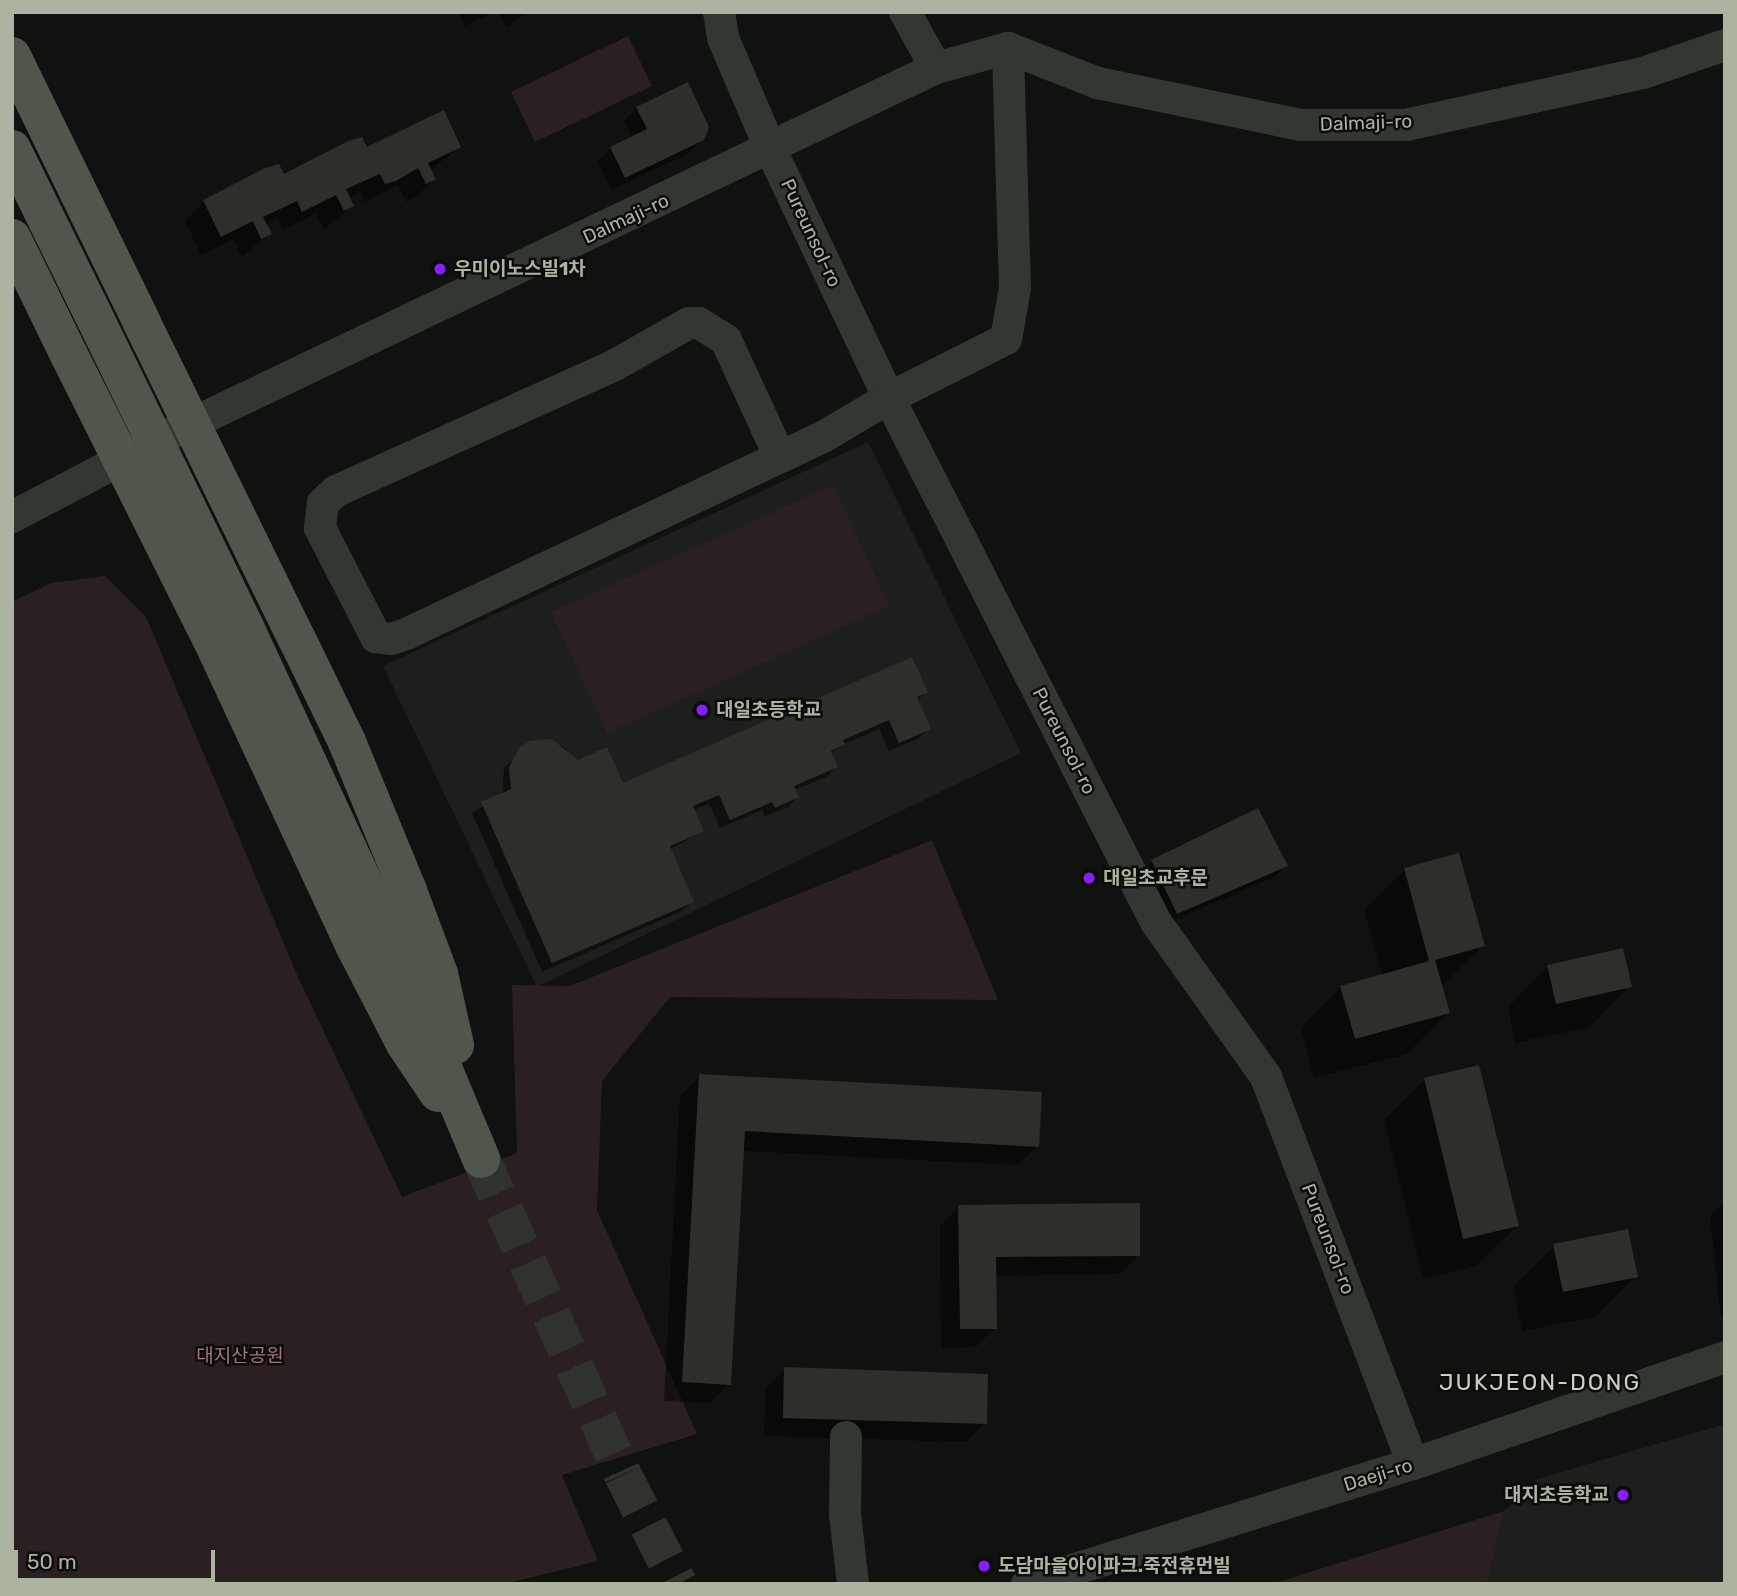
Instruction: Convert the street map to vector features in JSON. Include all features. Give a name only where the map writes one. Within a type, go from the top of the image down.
[{"type":"main road","points":[[12,56],[347,742],[439,974],[481,1159]]},
{"type":"main road","points":[[12,149],[244,625],[383,922],[481,1159]]},
{"type":"main road","points":[[12,239],[217,651],[405,1044],[481,1159]]},
{"type":"street","name":"Pureunsol-ro","points":[[719,12],[723,38],[771,150],[889,398],[1156,922],[1266,1077],[1413,1464]]},
{"type":"street","points":[[905,12],[936,68]]},
{"type":"street","name":"Dalmaji-ro","points":[[12,517],[172,433],[771,150],[936,68],[1008,48],[1098,83],[1300,125],[1406,125],[1643,73],[1725,45]]},
{"type":"street","points":[[780,457],[726,340],[699,323],[689,323],[613,366],[336,491],[323,503],[320,528],[376,637],[391,639],[780,457],[1006,339],[1015,288],[1008,48]]},
{"type":"street","name":"Daeji-ro","points":[[1027,1584],[1413,1464],[1725,1357]]},
{"type":"street","points":[[846,1437],[845,1514],[853,1584]]},
{"type":"shaded area","name":"대일초등학교","points":[[868,442],[1021,753],[537,987],[383,666]]},
{"type":"shaded area","name":"대지초등학교","points":[[1725,1424],[1725,1584],[1487,1584],[1504,1511],[1537,1479]]},
{"type":"green space","points":[[628,36],[652,86],[535,142],[511,92]]},
{"type":"green space","points":[[834,485],[889,606],[607,733],[551,612]]},
{"type":"green space","name":"대지산공원","points":[[105,576],[146,617],[298,977],[402,1197],[517,1153],[512,985],[570,986],[932,840],[998,1000],[670,997],[602,1081],[597,1210],[697,1434],[562,1475],[598,1561],[504,1584],[12,1584],[12,602],[51,583]]},
{"type":"green space","points":[[1504,1511],[1487,1584],[1272,1584]]},
{"type":"building","points":[[688,82],[709,127],[704,140],[625,178],[610,147],[647,129],[636,107]]},
{"type":"building","points":[[444,110],[461,147],[428,163],[436,179],[426,184],[418,168],[396,181],[385,184],[380,174],[346,189],[354,206],[344,211],[336,195],[302,212],[297,201],[263,217],[272,234],[261,239],[253,221],[221,237],[203,200],[265,168],[279,164],[284,174],[348,141],[362,137],[367,147]]},
{"type":"building","points":[[912,657],[928,692],[917,697],[931,729],[899,743],[889,720],[843,740],[845,744],[831,751],[838,767],[794,786],[799,797],[775,808],[772,802],[730,820],[719,795],[693,806],[704,831],[670,846],[694,902],[552,963],[481,802],[511,789],[509,767],[520,747],[530,741],[552,739],[578,760],[607,747],[623,783]]},
{"type":"building","points":[[1258,808],[1288,866],[1177,914],[1151,860]]},
{"type":"building","points":[[1459,853],[1485,946],[1435,960],[1450,1013],[1355,1039],[1340,986],[1429,961],[1404,868]]},
{"type":"building","points":[[1623,948],[1632,987],[1556,1004],[1547,965]]},
{"type":"building","points":[[1479,1065],[1519,1226],[1463,1239],[1424,1078]]},
{"type":"building","points":[[699,1074],[1042,1092],[1039,1147],[745,1131],[731,1385],[682,1382]]},
{"type":"building","points":[[1140,1203],[1140,1256],[996,1257],[997,1329],[960,1329],[958,1205]]},
{"type":"building","points":[[1628,1229],[1638,1277],[1563,1292],[1553,1244]]},
{"type":"building","points":[[784,1367],[988,1374],[987,1424],[783,1418]]},
{"type":"tunnel","points":[[481,1159],[623,1475],[678,1584]]},
{"type":"place","name":"우미이노스빌1차","points":[[440,269]]},
{"type":"place","name":"대일초등학교","points":[[702,710]]},
{"type":"place","name":"대일초교후문","points":[[1089,878]]},
{"type":"place","name":"대지초등학교","points":[[1623,1495]]},
{"type":"place","name":"도담마을아이파크.죽전휴먼빌","points":[[984,1566]]},
{"type":"district","name":"JUKJEON-DONG","points":[[1540,1382]]}]
